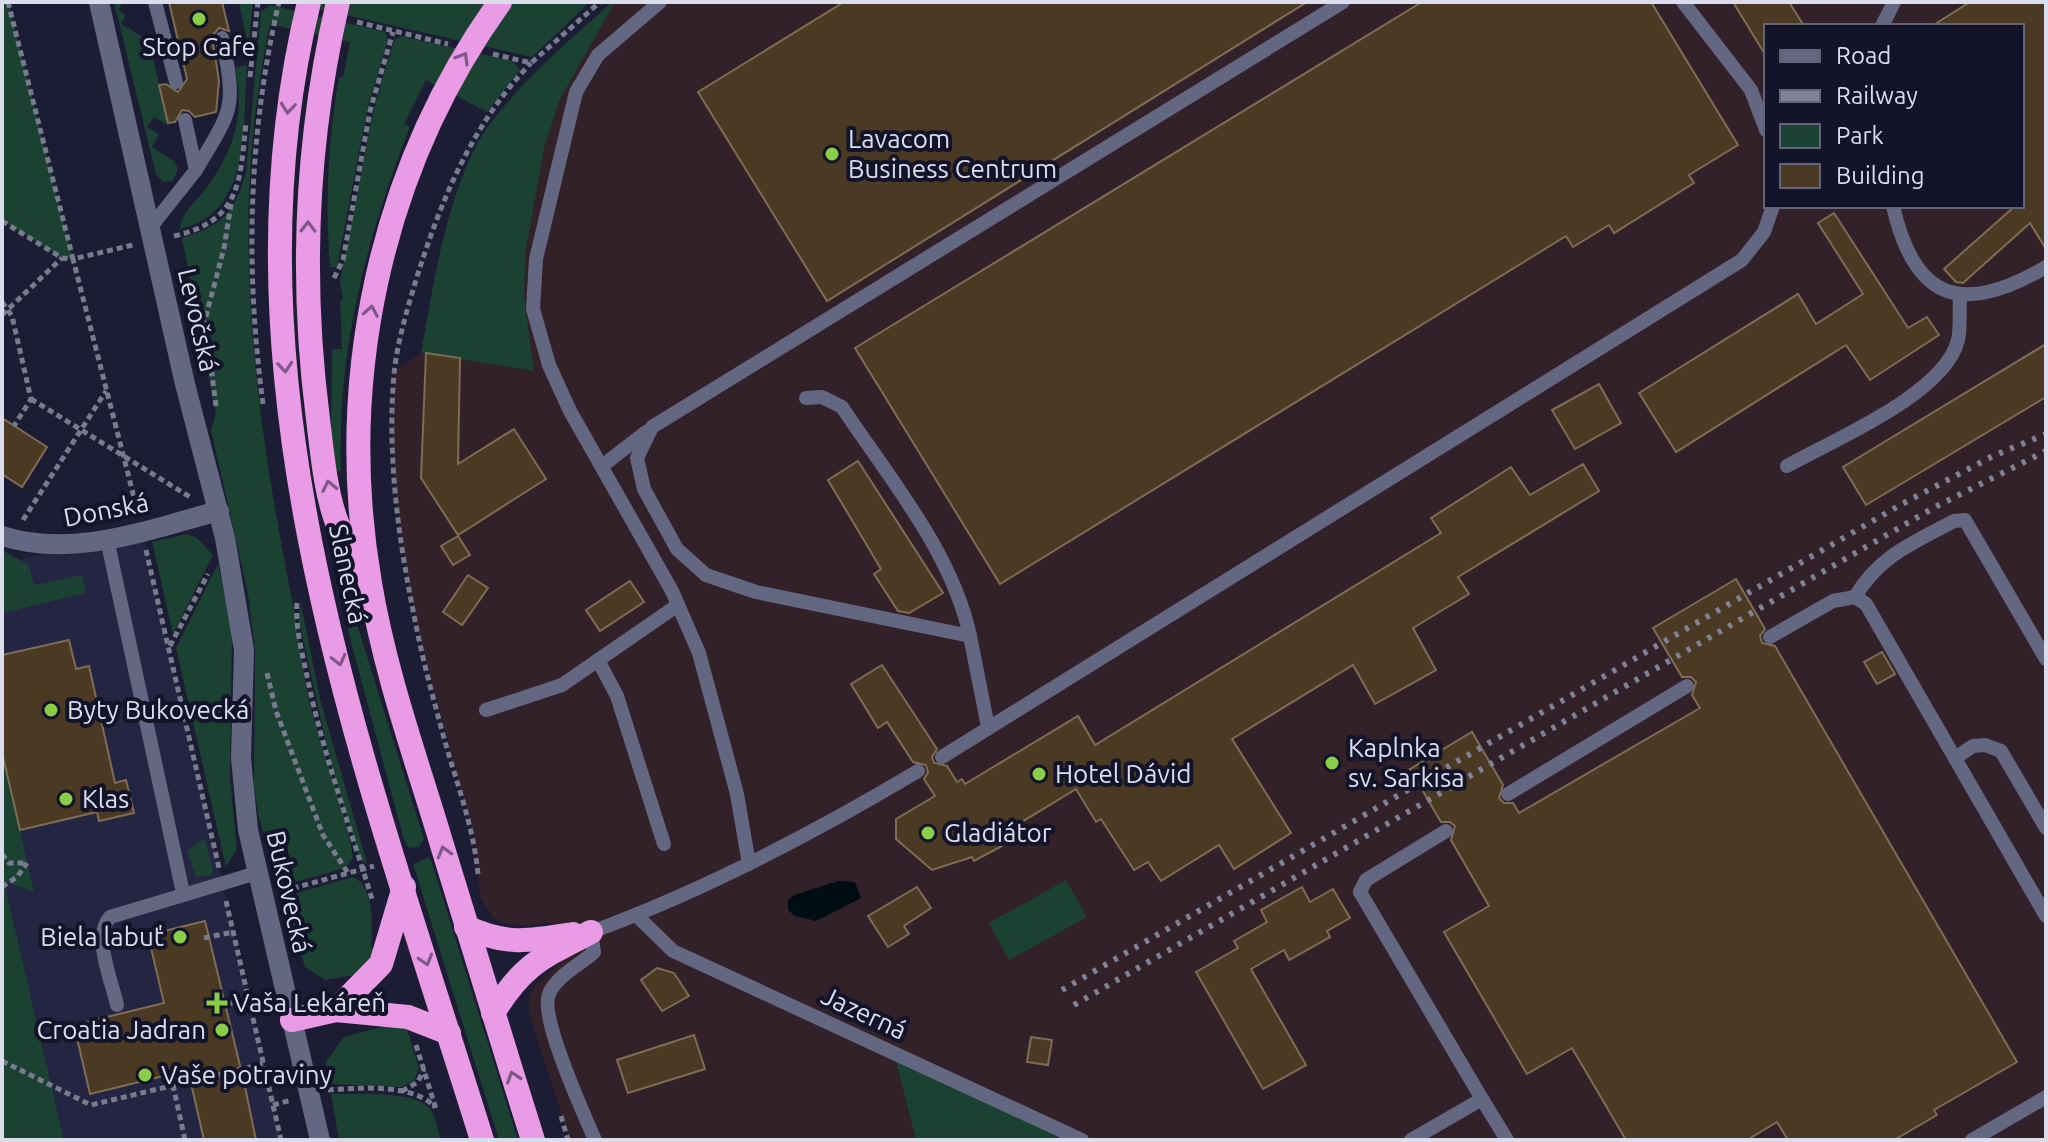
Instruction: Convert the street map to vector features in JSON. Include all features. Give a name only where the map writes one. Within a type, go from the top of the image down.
[{"type":"highway","points":[[370,583],[357,469],[361,371],[379,267],[401,193],[430,117],[465,53],[500,2]]},
{"type":"highway","name":"Slanecká","points":[[299,4],[302,31],[288,111],[280,230],[288,402],[319,585],[395,859],[482,1140]]},
{"type":"highway","points":[[344,11],[330,37],[319,101],[309,213],[311,353],[320,437],[336,520],[370,583]]},
{"type":"highway","name":"Slanecká","points":[[370,583],[393,688],[533,1140]]},
{"type":"highway","points":[[336,1010],[381,964],[404,887]]},
{"type":"highway","points":[[466,927],[493,939],[520,942],[591,932]]},
{"type":"highway","points":[[493,1013],[513,980],[532,962],[591,932]]},
{"type":"highway","points":[[292,1020],[336,1010],[408,1017],[449,1033]]},
{"type":"street","name":"Levočská","points":[[99,2],[185,384],[219,511],[244,650]]},
{"type":"street","name":"Donská","points":[[2,536],[48,546],[107,539],[219,511]]},
{"type":"street","name":"Bukovecká","points":[[244,650],[243,789],[262,897],[320,1140]]},
{"type":"lane","points":[[155,2],[176,82]]},
{"type":"lane","points":[[660,2],[598,55],[576,92],[536,259],[533,309],[549,365],[678,605],[699,653],[737,794],[749,864]]},
{"type":"lane","points":[[602,466],[652,427],[1343,2]]},
{"type":"lane","points":[[1683,2],[1751,90],[1764,125]]},
{"type":"lane","points":[[1883,24],[1894,2]]},
{"type":"lane","points":[[150,228],[196,170],[230,112],[231,88],[222,38]]},
{"type":"lane","points":[[185,120],[196,170]]},
{"type":"lane","points":[[942,757],[1742,260],[1764,232],[1772,208]]},
{"type":"lane","points":[[1893,208],[1898,228],[1916,267],[1936,286],[1960,296],[2001,290],[2046,267]]},
{"type":"lane","points":[[1787,466],[1910,397],[1944,368],[1958,340],[1960,296]]},
{"type":"lane","points":[[806,398],[822,397],[842,407],[931,543],[962,600],[988,727]]},
{"type":"lane","points":[[652,427],[637,458],[644,489],[677,549],[706,575],[756,592],[970,636]]},
{"type":"lane","points":[[1855,597],[1869,572],[1891,555],[1954,521],[1965,520],[2046,659]]},
{"type":"lane","points":[[107,539],[183,893]]},
{"type":"lane","points":[[1770,637],[1833,601],[1855,597],[1866,604],[2046,916]]},
{"type":"lane","points":[[486,710],[562,685],[678,605]]},
{"type":"lane","points":[[598,660],[617,696],[664,844]]},
{"type":"lane","points":[[1508,794],[1687,686]]},
{"type":"lane","points":[[1955,758],[1973,746],[1985,745],[2001,751],[2046,828]]},
{"type":"lane","points":[[595,1140],[571,1084],[547,1014],[547,998],[554,983],[594,952],[591,932],[749,864],[837,819],[918,771]]},
{"type":"lane","points":[[1446,831],[1366,880],[1360,892],[1507,1140]]},
{"type":"lane","points":[[117,1005],[102,939],[104,923],[120,912],[257,873]]},
{"type":"lane","name":"Jazerná","points":[[636,915],[673,951],[1082,1140]]},
{"type":"lane","points":[[1972,1140],[2046,1097]]},
{"type":"lane","points":[[1411,1140],[1482,1099]]},
{"type":"path","points":[[8,2],[125,457],[281,1140]]},
{"type":"path","points":[[274,25],[277,2],[299,4]]},
{"type":"path","points":[[442,845],[474,836],[441,728],[414,616],[397,512],[392,442],[394,372],[409,303],[435,217],[464,155],[487,116],[531,63],[600,2]]},
{"type":"path","points":[[344,11],[393,32],[453,45]]},
{"type":"path","points":[[334,278],[343,260],[370,111],[393,32]]},
{"type":"path","points":[[483,52],[531,63]]},
{"type":"path","points":[[217,412],[205,320],[224,248],[232,200]]},
{"type":"path","points":[[2,221],[62,258],[73,259]]},
{"type":"path","points":[[2,315],[4,305],[62,258]]},
{"type":"path","points":[[4,305],[31,399],[219,511]]},
{"type":"path","points":[[21,524],[79,428],[107,390]]},
{"type":"path","points":[[14,426],[31,399]]},
{"type":"path","points":[[169,647],[225,538]]},
{"type":"path","points":[[266,669],[276,711],[323,835],[348,873]]},
{"type":"path","points":[[2,854],[9,863],[27,863],[17,877],[2,887]]},
{"type":"path","points":[[228,907],[395,859]]},
{"type":"path","points":[[360,869],[375,908]]},
{"type":"path","points":[[204,938],[233,932]]},
{"type":"path","points":[[219,1006],[249,999]]},
{"type":"path","points":[[273,1105],[330,1089],[401,1091],[426,1099],[436,1109],[408,1017]]},
{"type":"path","points":[[2,1061],[91,1105],[263,1064]]},
{"type":"path","points":[[401,1091],[418,1082],[424,1069]]},
{"type":"path","points":[[173,1085],[185,1140]]},
{"type":"shaded area","points":[[615,2],[2046,2],[2046,1140],[1082,1140],[895,1055],[916,1140],[570,1140],[529,1013],[529,997],[536,984],[562,961],[550,922],[529,926],[503,923],[492,916],[480,897],[474,836],[414,616],[399,526],[392,442],[394,372],[421,353],[533,371],[524,296],[526,249],[544,149],[559,101]]},
{"type":"shaded area","points":[[142,531],[281,1140],[64,1140],[2,872],[2,564]]},
{"type":"shaded area","points":[[838,881],[855,882],[861,898],[816,921],[795,916],[788,910],[788,900],[794,895]]},
{"type":"green space","points":[[2,2],[8,2],[73,259],[62,258],[2,221]]},
{"type":"green space","points":[[114,2],[123,2],[118,10],[126,15],[121,24],[145,38],[150,46],[169,126],[154,117],[147,127],[159,134],[152,147],[174,161],[178,168],[173,181],[163,182],[156,174]]},
{"type":"green space","points":[[239,2],[253,2],[247,41]]},
{"type":"green space","points":[[288,2],[590,2],[532,57]]},
{"type":"green space","points":[[615,2],[559,101],[544,149],[526,249],[524,296],[534,371],[421,353],[446,228],[471,156],[514,94]]},
{"type":"green space","points":[[270,5],[385,32],[388,39],[367,111],[337,267],[330,267],[328,172],[339,77],[343,77],[350,42],[270,24],[257,97],[250,170],[248,241],[257,384],[278,527],[309,701],[345,819],[353,858],[345,868],[280,886],[258,814],[254,786],[255,650],[248,593],[211,430],[216,413],[182,238],[216,223],[231,208],[242,186],[246,172],[261,12]]},
{"type":"green space","points":[[401,36],[512,61],[520,70],[487,112],[426,80],[404,124],[410,127],[380,211],[349,339],[341,426],[341,471],[336,471],[331,446],[332,349],[342,349],[340,301],[343,300],[340,281],[373,112],[394,40]]},
{"type":"green space","points":[[247,65],[243,139],[232,185],[221,205],[204,220],[180,229],[185,214],[213,178],[229,149],[238,118],[235,68]]},
{"type":"green space","points":[[327,528],[424,839],[419,847],[409,848],[404,840],[351,642]]},
{"type":"green space","points":[[187,534],[197,538],[213,555],[173,634],[152,542]]},
{"type":"green space","points":[[2,550],[29,565],[34,585],[82,575],[86,593],[2,613]]},
{"type":"green space","points":[[218,564],[232,629],[230,779],[237,849],[226,867],[176,648]]},
{"type":"green space","points":[[301,604],[320,699],[367,863],[360,860],[332,769],[298,617]]},
{"type":"green space","points":[[2,752],[34,892],[4,881],[64,1140],[2,1140]]},
{"type":"green space","points":[[205,838],[213,871],[210,875],[196,877],[187,851]]},
{"type":"green space","points":[[429,857],[518,1140],[499,1140],[413,864]]},
{"type":"green space","points":[[353,877],[360,881],[368,897],[372,918],[371,947],[377,951],[354,975],[325,980],[305,967],[283,897]]},
{"type":"green space","points":[[1066,880],[1087,917],[1009,960],[989,923]]},
{"type":"green space","points":[[386,1026],[406,1026],[419,1068],[414,1081],[401,1087],[329,1084],[326,1062],[344,1037]]},
{"type":"green space","points":[[894,1053],[1082,1140],[916,1140]]},
{"type":"green space","points":[[331,1094],[399,1096],[423,1103],[433,1113],[441,1140],[339,1140]]},
{"type":"building","points":[[169,2],[222,2],[229,31],[219,28],[212,36],[219,81],[216,112],[195,117],[189,111],[182,110],[175,122],[168,123],[159,85],[166,84],[178,92],[187,79]]},
{"type":"building","points":[[844,2],[1307,2],[827,301],[698,92]]},
{"type":"building","points":[[1422,2],[1651,2],[1738,145],[1689,175],[1694,183],[1614,233],[1609,225],[1573,247],[1566,236],[1000,584],[855,348]]},
{"type":"building","points":[[1733,2],[1789,2],[1803,24],[1764,24],[1764,53]]},
{"type":"building","points":[[1970,2],[2046,2],[2046,249],[2030,223],[1963,283],[1956,282],[1944,269],[2013,208],[2024,208],[2024,24],[1935,24]]},
{"type":"building","points":[[1834,213],[1908,328],[1927,317],[1939,335],[1870,380],[1846,345],[1676,452],[1639,393],[1798,294],[1816,324],[1863,294],[1818,223]]},
{"type":"building","points":[[2046,344],[2046,397],[1866,505],[1843,467]]},
{"type":"building","points":[[426,353],[460,358],[458,464],[514,429],[546,479],[458,535],[421,478]]},
{"type":"building","points":[[1599,384],[1621,423],[1575,449],[1552,410]]},
{"type":"building","points":[[2,418],[47,447],[22,487],[2,474]]},
{"type":"building","points":[[858,461],[943,593],[909,613],[898,611],[874,574],[881,569],[828,480]]},
{"type":"building","points":[[1583,464],[1599,491],[1458,577],[1469,594],[1413,628],[1436,670],[1375,704],[1353,665],[1232,739],[1291,833],[1234,869],[1219,845],[1161,881],[1148,862],[1134,870],[1101,819],[1096,822],[1076,789],[997,837],[1002,846],[974,861],[972,857],[932,870],[896,839],[896,819],[935,796],[924,779],[928,772],[926,765],[913,762],[887,722],[878,728],[851,684],[882,665],[937,749],[932,757],[934,763],[947,766],[957,782],[962,779],[965,784],[1078,716],[1095,745],[1441,533],[1431,518],[1511,467],[1530,495]]},
{"type":"building","points":[[458,536],[470,555],[453,565],[441,546]]},
{"type":"building","points":[[468,575],[488,588],[462,625],[443,612]]},
{"type":"building","points":[[1736,579],[1765,629],[1760,636],[1762,643],[1775,646],[2017,1062],[1934,1110],[1937,1115],[1894,1140],[1788,1140],[1777,1122],[1747,1140],[1626,1140],[1572,1048],[1527,1074],[1444,932],[1489,906],[1451,840],[1455,826],[1450,822],[1441,822],[1410,769],[1472,732],[1503,785],[1499,798],[1504,803],[1513,803],[1519,813],[1700,708],[1692,695],[1696,682],[1691,677],[1682,677],[1653,628]]},
{"type":"building","points":[[630,581],[644,602],[600,631],[586,610]]},
{"type":"building","name":"Byty Bukovecká","points":[[69,640],[76,669],[89,666],[115,783],[126,780],[134,813],[99,821],[97,812],[20,830],[2,752],[2,655]]},
{"type":"building","points":[[1882,652],[1895,674],[1877,684],[1864,662]]},
{"type":"building","points":[[917,887],[931,908],[904,926],[909,934],[888,947],[868,916]]},
{"type":"building","points":[[1302,887],[1310,902],[1333,889],[1350,918],[1327,931],[1330,937],[1289,960],[1284,950],[1251,969],[1306,1065],[1263,1089],[1196,972],[1238,948],[1234,941],[1267,922],[1261,910]]},
{"type":"building","points":[[205,921],[256,1140],[204,1140],[188,1070],[90,1094],[74,1025],[164,1003],[148,935]]},
{"type":"building","points":[[657,968],[674,973],[689,996],[662,1011],[641,980]]},
{"type":"building","points":[[694,1035],[705,1069],[628,1093],[617,1060]]},
{"type":"building","points":[[1031,1037],[1052,1040],[1048,1065],[1027,1062]]},
{"type":"railway","points":[[1062,990],[1902,504],[1993,456],[2046,434]]},
{"type":"railway","points":[[1074,1005],[1935,507],[2046,451]]},
{"type":"place","name":"Stop Cafe","points":[[199,19]]},
{"type":"place","name":"Lavacom Business Centrum","points":[[832,154]]},
{"type":"place","name":"Byty Bukovecká","points":[[51,710]]},
{"type":"place","name":"Kaplnka sv. Sarkisa","points":[[1332,763]]},
{"type":"place","name":"Hotel Dávid","points":[[1039,774]]},
{"type":"place","name":"Klas","points":[[66,799]]},
{"type":"place","name":"Gladiátor","points":[[928,833]]},
{"type":"place","name":"Biela labuť","points":[[180,937]]},
{"type":"place","name":"Vaša Lekáreň","points":[[217,1003]]},
{"type":"place","name":"Croatia Jadran","points":[[222,1030]]},
{"type":"place","name":"Vaše potraviny","points":[[145,1075]]}]
